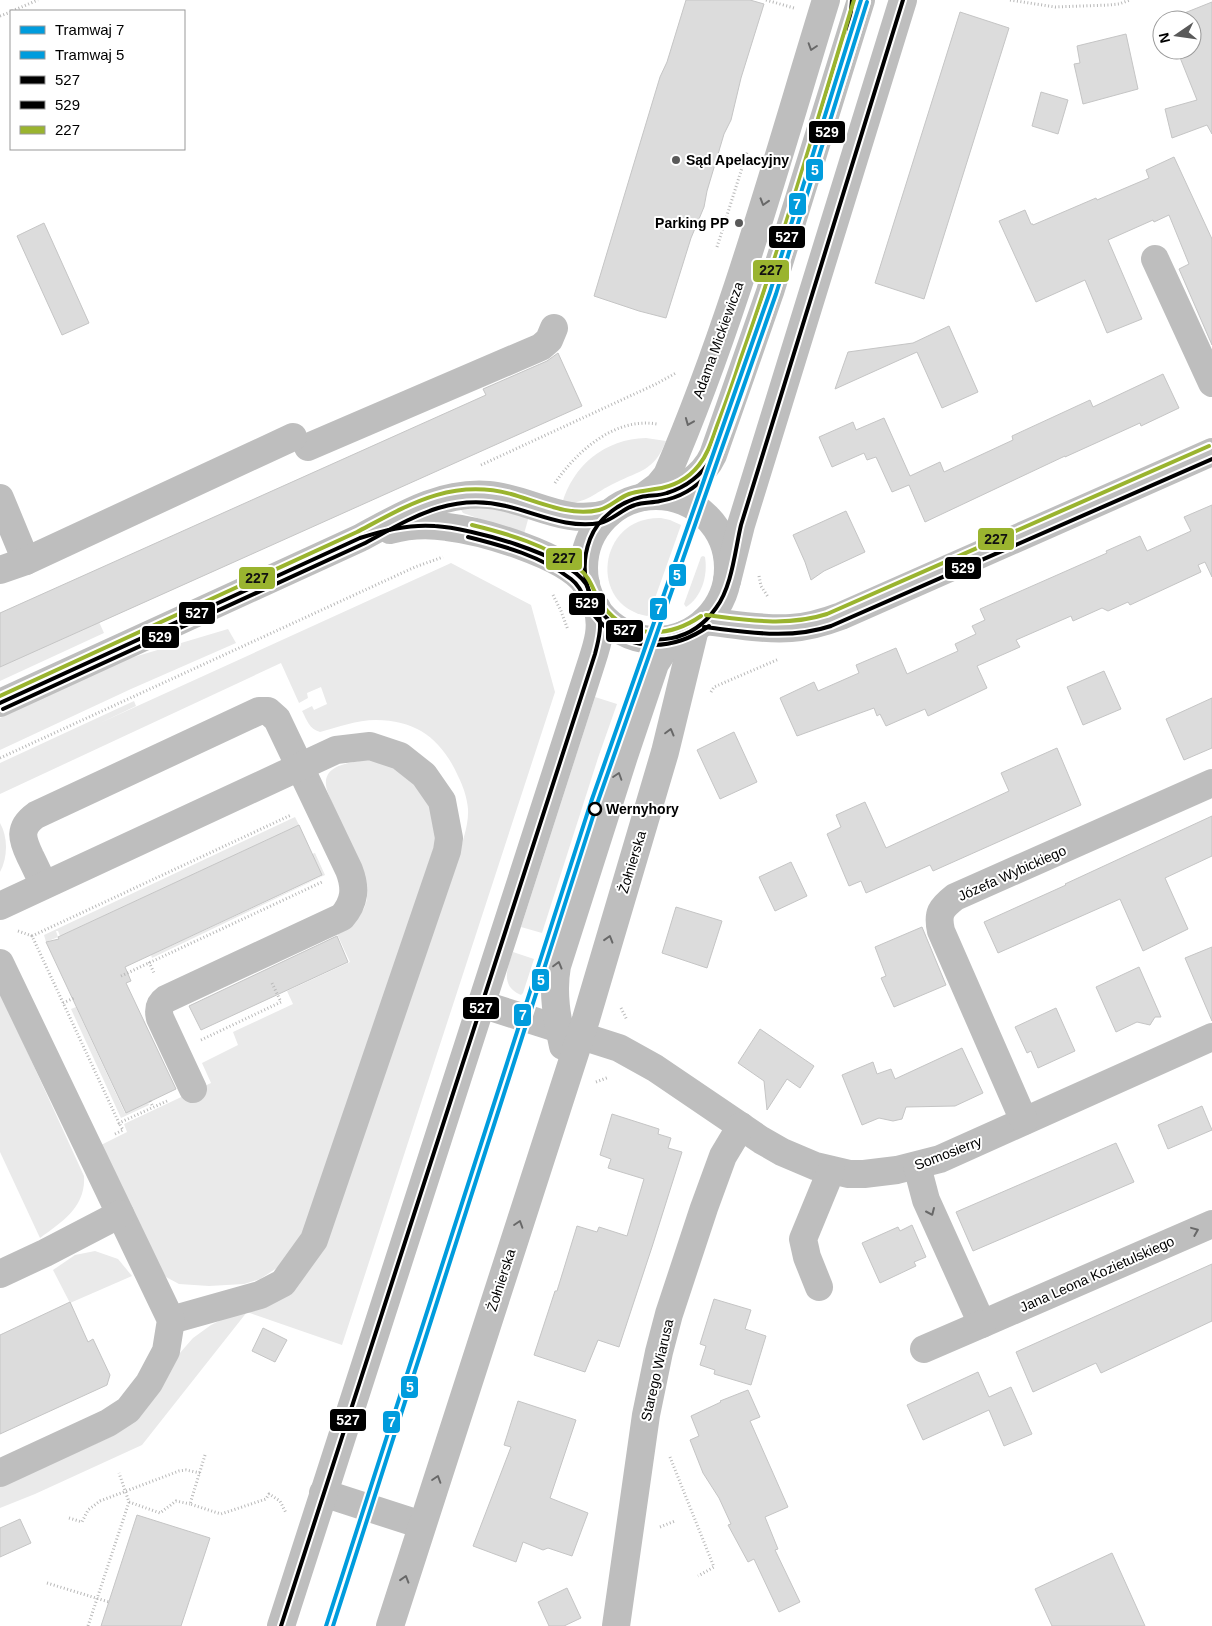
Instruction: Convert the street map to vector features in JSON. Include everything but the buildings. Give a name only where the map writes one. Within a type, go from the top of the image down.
[{"type":"street","name":"Adama Mickiewicza","points":[[649,496],[667,475],[716,350],[746,260],[826,0]]},
{"type":"street","points":[[848,40],[852,0]]},
{"type":"street","points":[[281,1626],[598,642],[600,621],[584,565],[588,545],[596,528],[609,513],[625,503],[673,492],[687,484],[706,468],[713,455],[770,292],[861,0]]},
{"type":"street","points":[[360,538],[408,526],[440,526],[470,531],[520,546],[551,558],[576,574],[592,596],[605,619],[633,636],[659,640],[672,638],[695,628],[718,604],[727,581],[741,525],[903,0]]},
{"type":"street","points":[[1155,259],[1212,383]]},
{"type":"street","points":[[0,570],[26,561],[300,442],[541,347],[549,340],[554,328]]},
{"type":"street","points":[[695,628],[783,628],[805,626],[841,616],[1212,452]]},
{"type":"street","points":[[0,703],[360,538],[418,508],[443,499],[464,495],[496,496],[551,513],[570,516],[591,517],[609,513]]},
{"type":"street","points":[[649,496],[669,496],[687,502],[712,522],[724,544],[728,562],[727,581]]},
{"type":"street","points":[[0,498],[26,561]]},
{"type":"street","name":"Żołnierska","points":[[570,1032],[554,996],[557,966],[638,713],[656,664],[666,647],[675,639],[695,628]]},
{"type":"street","name":"Żołnierska","points":[[390,1626],[565,1082],[570,1032],[665,752],[695,628]]},
{"type":"street","points":[[44,885],[23,840],[23,830],[29,820],[259,711],[268,711],[276,719],[349,870],[354,884],[354,895],[352,903],[342,917],[166,998],[162,1002],[158,1012],[160,1018],[193,1089]]},
{"type":"street","points":[[0,906],[336,750],[370,746],[400,756],[424,775],[442,801],[449,838],[447,851],[314,1240],[283,1283],[260,1294],[171,1320]]},
{"type":"street","name":"Józefa Wybickiego","points":[[1024,1121],[941,931],[939,915],[955,897],[1212,783]]},
{"type":"street","points":[[0,963],[171,1320],[166,1351],[149,1383],[128,1410],[108,1423],[0,1473]]},
{"type":"street","points":[[481,1004],[570,1032]]},
{"type":"street","name":"Somosierry","points":[[570,1032],[619,1048],[638,1058],[782,1152],[815,1166],[849,1174],[898,1170],[940,1159],[1212,1037]]},
{"type":"street","name":"Starego Wiarusa","points":[[616,1626],[646,1415],[659,1352],[672,1305],[704,1208],[723,1156],[741,1126]]},
{"type":"street","points":[[916,1166],[926,1200],[982,1324]]},
{"type":"street","points":[[819,1286],[807,1257],[803,1239],[831,1171]]},
{"type":"street","points":[[0,1274],[120,1214]]},
{"type":"street","name":"Jana Leona Kozietulskiego","points":[[924,1349],[1212,1224]]},
{"type":"street","points":[[323,1493],[422,1525]]},
{"type":"path","points":[[14,10],[38,0]]},
{"type":"path","points":[[766,0],[794,9]]},
{"type":"path","points":[[1010,0],[1054,7],[1109,5],[1130,0]]},
{"type":"path","points":[[716,249],[736,186]]},
{"type":"path","points":[[474,468],[656,384],[680,371]]},
{"type":"path","points":[[553,486],[564,469],[598,438],[619,428],[641,423],[659,424]]},
{"type":"path","points":[[0,758],[415,567],[446,556]]},
{"type":"path","points":[[759,574],[765,595],[771,601]]},
{"type":"path","points":[[552,594],[561,611],[569,634]]},
{"type":"path","points":[[709,693],[714,687],[779,658]]},
{"type":"path","points":[[193,1089],[119,1123],[32,936],[297,812]]},
{"type":"path","points":[[121,976],[349,870]]},
{"type":"path","points":[[175,1052],[281,1002],[258,955]]},
{"type":"path","points":[[63,1003],[74,998]]},
{"type":"path","points":[[620,1004],[627,1020],[631,1024]]},
{"type":"path","points":[[150,1102],[152,1107]]},
{"type":"path","points":[[669,1454],[714,1568],[698,1576]]},
{"type":"path","points":[[190,1504],[205,1455]]},
{"type":"path","points":[[69,1518],[82,1522],[88,1510],[100,1501],[179,1471],[186,1470],[200,1473]]},
{"type":"path","points":[[88,1626],[129,1502],[119,1473]]},
{"type":"path","points":[[129,1502],[160,1513],[176,1501],[221,1514],[266,1499],[269,1494],[280,1502],[286,1513],[287,1521]]},
{"type":"path","points":[[286,1513],[289,1506]]},
{"type":"path","points":[[47,1583],[109,1602]]},
{"type":"shaded area","points":[[646,438],[666,441],[657,458],[646,468],[590,497],[562,504],[574,477],[593,457],[617,443]]},
{"type":"shaded area","points":[[489,506],[529,516],[524,534],[463,513],[461,510]]},
{"type":"shaded area","points":[[661,518],[681,525],[649,615],[647,616],[628,609],[615,596],[608,580],[608,562],[613,545],[624,531],[640,521]]},
{"type":"shaded area","points":[[703,556],[705,557],[706,571],[703,585],[696,598],[686,607],[684,604]]},
{"type":"shaded area","points":[[451,563],[531,605],[555,692],[342,1345],[247,1312],[142,1445],[0,1508],[0,1487],[115,1435],[129,1425],[172,1362],[193,1338],[211,1325],[280,1294],[457,861],[466,829],[468,809],[463,788],[452,763],[436,742],[426,734],[404,724],[376,720],[355,722],[320,732],[316,731],[309,724],[302,711],[312,706],[314,710],[327,704],[321,687],[307,693],[308,698],[299,703],[281,663],[0,794],[0,763],[134,701],[136,706],[100,723]]},
{"type":"shaded area","points":[[99,622],[104,633],[0,681],[0,667]]},
{"type":"shaded area","points":[[228,629],[236,643],[0,750],[0,718],[124,660]]},
{"type":"shaded area","points":[[595,697],[617,704],[542,933],[521,927]]},
{"type":"shaded area","points":[[371,759],[418,776],[440,829],[308,1229],[283,1264],[260,1279],[244,1284],[209,1286],[179,1284],[166,1277],[157,1265],[101,1145],[127,1132],[124,1124],[211,1083],[202,1063],[238,1045],[233,1032],[293,1004],[287,991],[350,962],[337,934],[349,926],[363,911],[366,905],[367,890],[328,793],[326,783],[327,776],[338,766]]},
{"type":"shaded area","points":[[295,817],[299,825],[60,936],[58,931],[56,931],[58,937],[46,942],[44,935]]},
{"type":"shaded area","points":[[0,823],[6,841],[6,854],[0,872]]},
{"type":"shaded area","points":[[315,853],[325,875],[152,958],[151,955],[322,876],[312,854]]},
{"type":"shaded area","points":[[513,952],[534,959],[521,995],[510,987],[508,982],[507,971]]},
{"type":"shaded area","points":[[0,992],[84,1176],[84,1187],[77,1205],[64,1220],[40,1238],[0,1152]]},
{"type":"shaded area","points":[[76,1007],[125,1113],[148,1102],[149,1105],[121,1118],[71,1009]]},
{"type":"shaded area","points":[[95,1251],[118,1259],[132,1276],[70,1303],[53,1270],[75,1255]]},
{"type":"tram line","name":"7","points":[[326,1626],[591,802],[770,292],[861,0]]},
{"type":"tram line","name":"5","points":[[333,1626],[597,804],[776,294],[867,2]]},
{"type":"transit line","name":"527","points":[[852,0],[848,41],[770,292],[711,459],[698,476],[680,488],[664,494],[633,499],[618,507],[598,524],[590,539],[585,568],[590,594],[604,615],[623,630],[647,638],[671,638],[695,628],[716,608],[726,590],[741,525],[903,0]]},
{"type":"transit line","name":"227","points":[[0,696],[357,532],[394,512],[431,497],[469,489],[489,490],[511,494],[566,510],[588,512],[603,509],[632,493],[673,484],[690,474],[699,465],[707,452],[732,386],[785,226],[854,0]]},
{"type":"transit line","name":"529","points":[[3,709],[363,544],[431,510],[449,505],[486,503],[506,506],[564,522],[576,524],[600,523],[638,504],[667,500],[687,492],[699,483],[709,473],[718,458],[741,397],[797,229],[867,2]]},
{"type":"transit line","name":"227","points":[[706,615],[782,621],[812,618],[827,614],[1209,446]]},
{"type":"transit line","name":"529","points":[[704,627],[752,633],[784,634],[799,633],[831,626],[1212,459]]},
{"type":"transit line","name":"227","points":[[472,525],[527,541],[566,560],[583,572],[590,581],[599,601],[613,617],[637,630],[663,631],[689,623],[701,616]]},
{"type":"transit line","name":"527","points":[[0,703],[360,538],[407,527],[435,526],[451,528],[493,537],[539,553],[575,573],[586,584],[599,614],[600,631],[595,654],[281,1626]]},
{"type":"transit line","name":"529","points":[[468,537],[522,553],[559,571],[575,583],[593,614],[605,627],[633,642],[648,645],[679,641],[709,626]]},
{"type":"place","name":"Sąd Apelacyjny","points":[[676,160]]},
{"type":"place","name":"Parking PP","points":[[739,223]]},
{"type":"place","name":"Wernyhory","points":[[595,809]]}]
